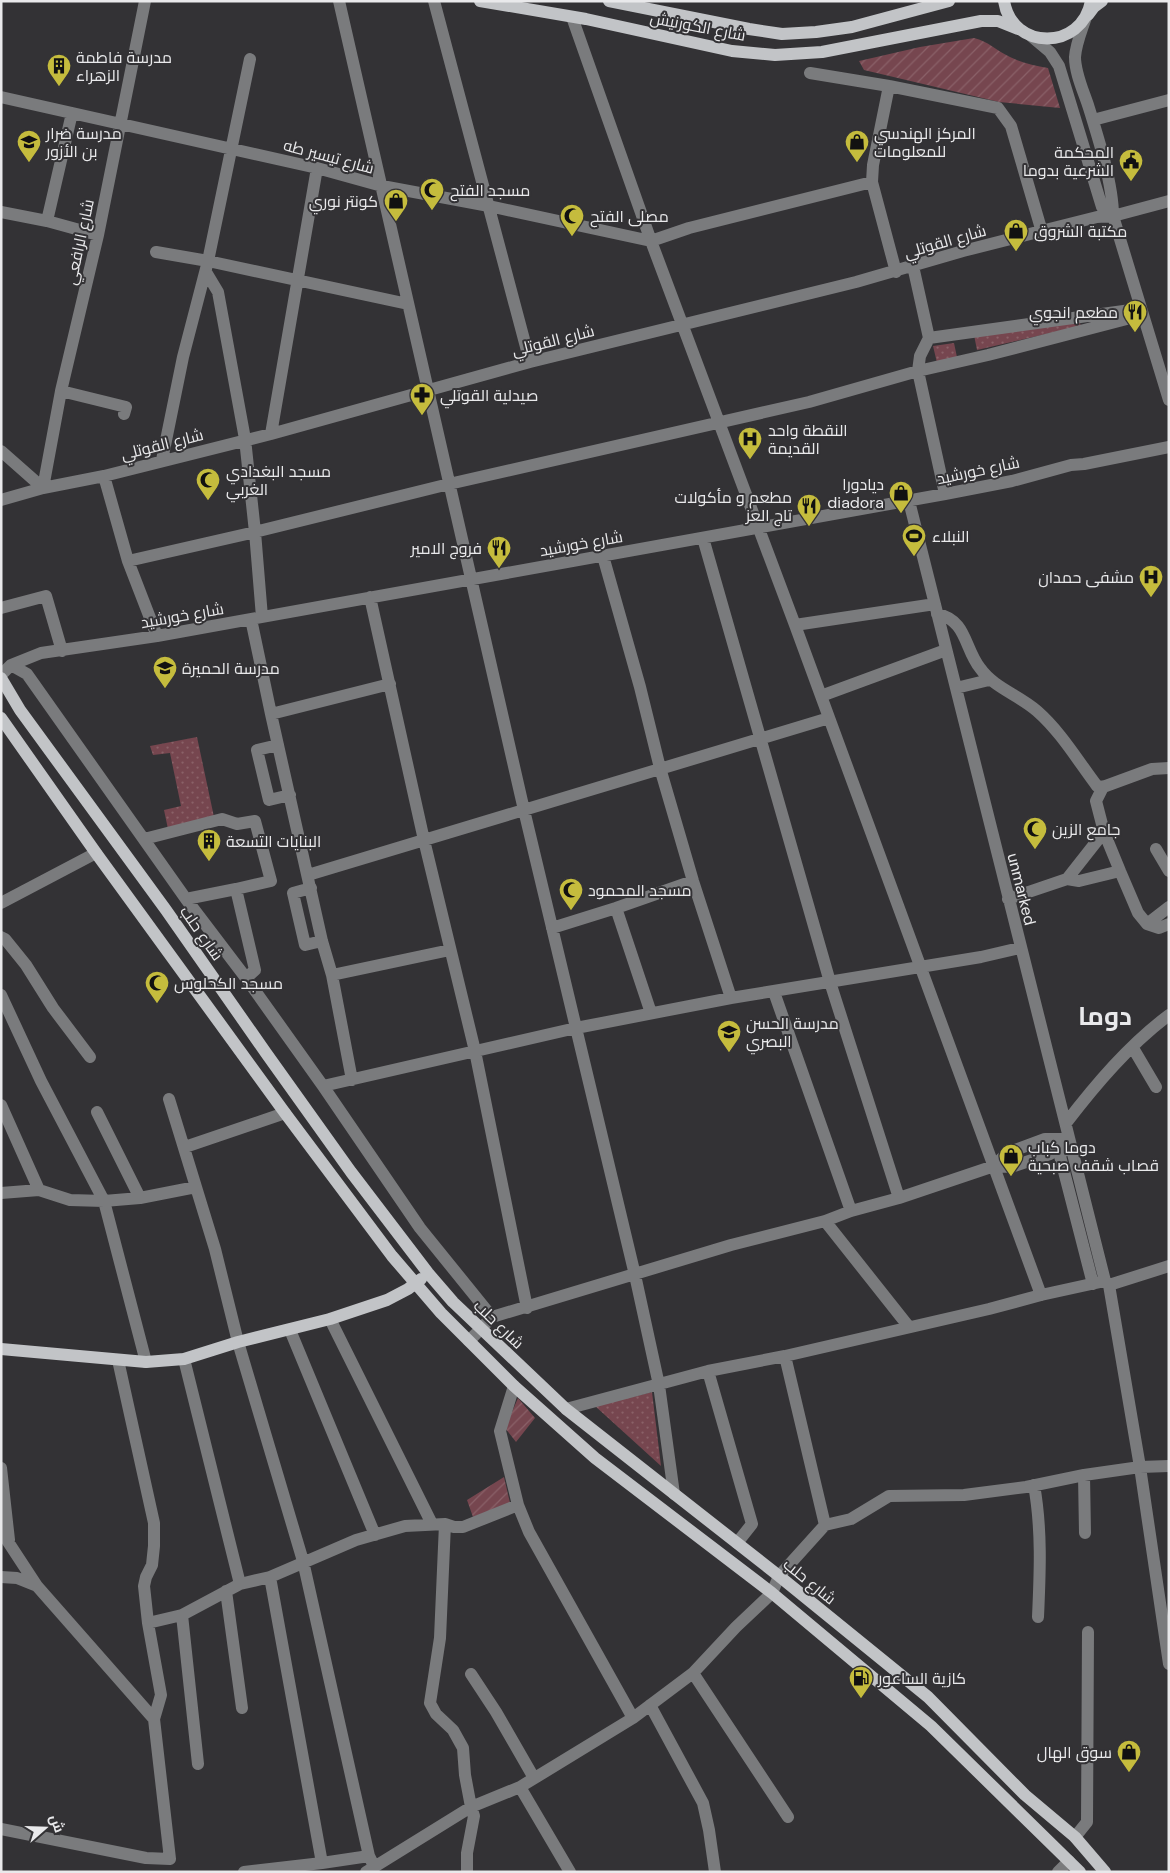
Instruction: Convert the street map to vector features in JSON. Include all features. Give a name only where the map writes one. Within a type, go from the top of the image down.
[{"type":"main road","name":"شارع الكورنيش","points":[[480,1],[572,17],[732,51],[775,55],[822,52],[981,21],[998,21],[1018,28]]},
{"type":"main road","name":"شارع الكورنيش","points":[[610,1],[782,34],[852,27],[949,1]]},
{"type":"main road","points":[[1004,1],[1010,19],[1018,28],[1031,36],[1044,39],[1062,36],[1078,26],[1094,7],[1102,1]]},
{"type":"main road","points":[[1086,17],[1091,1]]},
{"type":"main road","name":"شارع حلب","points":[[1,677],[20,710],[166,910],[351,1172],[428,1273],[453,1302],[480,1330],[566,1410],[779,1576],[928,1698],[1026,1795],[1075,1837],[1105,1872]]},
{"type":"main road","name":"شارع حلب","points":[[1,718],[285,1113],[392,1256],[441,1314],[514,1386],[595,1458],[772,1593],[931,1726],[1080,1872]]},
{"type":"main road","points":[[1,1350],[146,1362],[184,1359],[238,1342],[330,1319],[388,1300],[408,1290],[428,1273]]},
{"type":"street","name":"شارع الرافعي","points":[[43,488],[61,392],[98,235],[145,1]]},
{"type":"street","points":[[339,1],[524,810],[635,1275],[659,1385],[674,1494]]},
{"type":"street","points":[[434,1],[530,362]]},
{"type":"street","points":[[572,17],[651,241],[795,625],[1041,1295]]},
{"type":"street","points":[[1086,17],[1078,41],[1075,57],[1076,68],[1113,200],[1113,216],[1169,400]]},
{"type":"street","points":[[1031,36],[1050,52],[1060,66],[1102,207],[1113,216]]},
{"type":"street","points":[[162,460],[184,357],[207,267],[250,59]]},
{"type":"street","points":[[810,73],[890,86],[998,108],[1011,126],[1042,232]]},
{"type":"street","points":[[890,86],[873,165],[872,182],[896,272]]},
{"type":"street","name":"شارع تيسير طه","points":[[1,98],[317,168],[382,186],[489,206],[651,241]]},
{"type":"street","points":[[1092,120],[1169,100]]},
{"type":"street","points":[[47,221],[72,114]]},
{"type":"street","points":[[271,434],[299,281],[317,168]]},
{"type":"street","points":[[651,241],[689,228],[872,182]]},
{"type":"street","name":"شارع القوتلي","points":[[1,500],[43,488],[104,476],[271,434],[530,362],[896,272],[963,251],[1169,201]]},
{"type":"street","points":[[1,212],[47,221],[98,235]]},
{"type":"street","points":[[156,252],[207,267],[299,281],[408,304]]},
{"type":"street","points":[[913,266],[929,338],[920,356],[918,371],[945,494]]},
{"type":"street","points":[[207,267],[218,292],[245,439],[255,532],[257,618],[271,714],[322,941],[332,975],[352,1080]]},
{"type":"street","points":[[929,338],[1142,312]]},
{"type":"street","points":[[128,561],[449,484],[809,402],[918,371],[988,356],[1142,312]]},
{"type":"street","points":[[61,392],[126,407],[124,414]]},
{"type":"street","name":"شارع خورشيد","points":[[1,677],[11,665],[41,654],[157,636],[909,501],[1012,480],[1071,465],[1094,463],[1169,447]]},
{"type":"street","points":[[1,451],[43,488]]},
{"type":"street","points":[[104,476],[128,561],[157,636]]},
{"type":"street","name":"unmarked","points":[[909,501],[1020,948],[1066,1123],[1069,1139],[1060,1156],[1102,1283],[1140,1467],[1169,1664]]},
{"type":"street","points":[[703,538],[830,982],[899,1198]]},
{"type":"street","points":[[603,556],[693,882],[731,998]]},
{"type":"street","points":[[1,608],[46,596],[62,651]]},
{"type":"street","points":[[370,597],[424,840],[475,1051],[527,1308]]},
{"type":"street","points":[[795,625],[936,609],[956,622],[963,632],[978,667],[989,680],[1039,712],[1097,786],[1103,787],[1152,769],[1169,768]]},
{"type":"street","points":[[821,696],[946,650]]},
{"type":"street","points":[[11,665],[27,674],[186,899],[246,978],[323,1086],[420,1228],[492,1317]]},
{"type":"street","points":[[956,688],[989,680]]},
{"type":"street","points":[[271,714],[390,684]]},
{"type":"street","points":[[308,875],[829,718]]},
{"type":"street","points":[[278,745],[257,750],[269,800],[290,795]]},
{"type":"street","points":[[1103,787],[1096,802],[1104,832],[1138,913],[1147,924],[1158,928],[1169,924]]},
{"type":"street","points":[[144,838],[222,819],[237,824],[255,821],[271,881],[186,899]]},
{"type":"street","points":[[1067,879],[1104,832]]},
{"type":"street","points":[[1156,849],[1169,871]]},
{"type":"street","points":[[1,903],[96,852]]},
{"type":"street","points":[[1008,899],[1067,879],[1079,882],[1120,871]]},
{"type":"street","points":[[552,928],[693,882]]},
{"type":"street","points":[[311,888],[293,893],[305,945],[322,941]]},
{"type":"street","points":[[236,889],[255,970],[246,978]]},
{"type":"street","points":[[616,908],[651,1014]]},
{"type":"street","points":[[1147,924],[1169,908]]},
{"type":"street","points":[[1,937],[5,939],[26,965],[53,1008],[90,1057]]},
{"type":"street","points":[[323,1086],[576,1028],[731,998],[981,957],[1020,948]]},
{"type":"street","points":[[332,975],[450,950]]},
{"type":"street","points":[[774,992],[851,1211]]},
{"type":"street","points":[[1,995],[42,1081],[104,1201],[146,1362]]},
{"type":"street","points":[[1066,1123],[1100,1079],[1156,1024],[1169,1015]]},
{"type":"street","points":[[1133,1048],[1156,1088]]},
{"type":"street","points":[[169,1099],[216,1249],[238,1342],[303,1561],[370,1864]]},
{"type":"street","points":[[1,1105],[39,1190]]},
{"type":"street","points":[[97,1112],[140,1198]]},
{"type":"street","points":[[185,1147],[285,1113]]},
{"type":"street","points":[[469,1341],[492,1317],[731,1245],[825,1221],[994,1166],[1011,1167],[1050,1154],[1069,1139]]},
{"type":"street","points":[[1,1193],[39,1190],[70,1200],[104,1201],[140,1198],[196,1187]]},
{"type":"street","points":[[825,1221],[909,1327]]},
{"type":"street","points":[[566,1410],[708,1371],[785,1356],[1169,1266]]},
{"type":"street","points":[[330,1319],[439,1524],[440,1638],[430,1703],[436,1714],[453,1730],[463,1748],[470,1807],[474,1816],[467,1853],[468,1872]]},
{"type":"street","points":[[290,1330],[375,1535]]},
{"type":"street","points":[[785,1356],[825,1525]]},
{"type":"street","points":[[184,1359],[240,1584]]},
{"type":"street","points":[[1,1829],[146,1858],[170,1859],[154,1719],[161,1695],[148,1623],[144,1586],[152,1565],[154,1523],[118,1360]]},
{"type":"street","points":[[708,1371],[752,1524],[737,1543]]},
{"type":"street","points":[[514,1386],[500,1431],[518,1505],[529,1532],[633,1718]]},
{"type":"street","points":[[244,1872],[322,1863],[370,1864],[470,1807],[520,1787],[633,1718],[693,1673],[736,1627],[772,1593],[779,1576],[825,1525],[851,1519],[889,1496],[964,1495],[1140,1467],[1169,1466]]},
{"type":"street","points":[[1,1468],[10,1542]]},
{"type":"street","points":[[1084,1475],[1085,1533]]},
{"type":"street","points":[[1034,1485],[1039,1510],[1041,1563],[1038,1618]]},
{"type":"street","points":[[148,1623],[182,1615],[240,1584],[270,1577],[303,1561],[356,1540],[405,1526],[439,1524],[463,1527],[518,1505]]},
{"type":"street","points":[[1,1531],[10,1542],[37,1586],[154,1719]]},
{"type":"street","points":[[1,1576],[17,1578],[37,1586]]},
{"type":"street","points":[[270,1577],[322,1863]]},
{"type":"street","points":[[226,1591],[242,1708]]},
{"type":"street","points":[[182,1615],[198,1764]]},
{"type":"street","points":[[1075,1837],[1087,1822],[1088,1632]]},
{"type":"street","points":[[693,1673],[788,1817]]},
{"type":"street","points":[[471,1674],[496,1712],[534,1778]]},
{"type":"street","points":[[650,1705],[703,1803],[715,1872]]},
{"type":"street","points":[[520,1787],[570,1872]]},
{"type":"street","points":[[1058,1872],[1069,1861]]},
{"type":"shaded area","points":[[974,38],[984,41],[1005,55],[1029,64],[1048,68],[1060,108],[999,102],[864,70],[859,61],[920,47]]},
{"type":"shaded area","points":[[1079,320],[1081,326],[977,350],[974,335]]},
{"type":"shaded area","points":[[954,343],[958,362],[938,367],[933,346]]},
{"type":"shaded area","points":[[197,737],[214,817],[168,829],[164,810],[181,806],[170,753],[153,755],[150,746]]},
{"type":"shaded area","points":[[652,1392],[661,1466],[595,1406]]},
{"type":"shaded area","points":[[518,1398],[535,1418],[516,1442],[505,1428]]},
{"type":"shaded area","points":[[504,1477],[510,1503],[473,1517],[467,1500]]},
{"type":"place","name":"مدرسة فاطمة الزهراء","points":[[59,87]]},
{"type":"place","name":"مدرسة ضرار بن الأزور","points":[[29,163]]},
{"type":"place","name":"المركز الهندسي للمعلومات","points":[[857,163]]},
{"type":"place","name":"المحكمة الشرعية بدوما","points":[[1131,182]]},
{"type":"place","name":"مسجد الفتح","points":[[432,211]]},
{"type":"place","name":"كونتر نوري","points":[[396,222]]},
{"type":"place","name":"مصلى الفتح","points":[[572,237]]},
{"type":"place","name":"مكتبة الشروق","points":[[1016,252]]},
{"type":"place","name":"مطعم انجوي","points":[[1135,333]]},
{"type":"place","name":"صيدلية القوتلي","points":[[422,416]]},
{"type":"place","name":"النقطة واحد القديمة","points":[[750,460]]},
{"type":"place","name":"مسجد البغدادي الغربي","points":[[208,501]]},
{"type":"place","name":"ديادورا diadora","points":[[901,514]]},
{"type":"place","name":"مطعم و مأكولات تاج العز","points":[[809,527]]},
{"type":"place","name":"النبلاء","points":[[914,557]]},
{"type":"place","name":"فروج الامير","points":[[499,569]]},
{"type":"place","name":"مشفى حمدان","points":[[1151,598]]},
{"type":"place","name":"مدرسة الحميرة","points":[[165,689]]},
{"type":"place","name":"جامع الزين","points":[[1035,850]]},
{"type":"place","name":"البنايات التسعة","points":[[209,862]]},
{"type":"place","name":"مسجد المحمود","points":[[571,911]]},
{"type":"place","name":"مسجد الكحلوس","points":[[157,1004]]},
{"type":"place","name":"مدرسة الحسن البصري","points":[[729,1053]]},
{"type":"place","name":"دوما كباب قصاب شقف صبحية","points":[[1011,1177]]},
{"type":"place","name":"كازية الساعور","points":[[861,1699]]},
{"type":"place","name":"سوق الهال","points":[[1129,1773]]},
{"type":"district","name":"دوما","points":[[1105,1016]]}]
